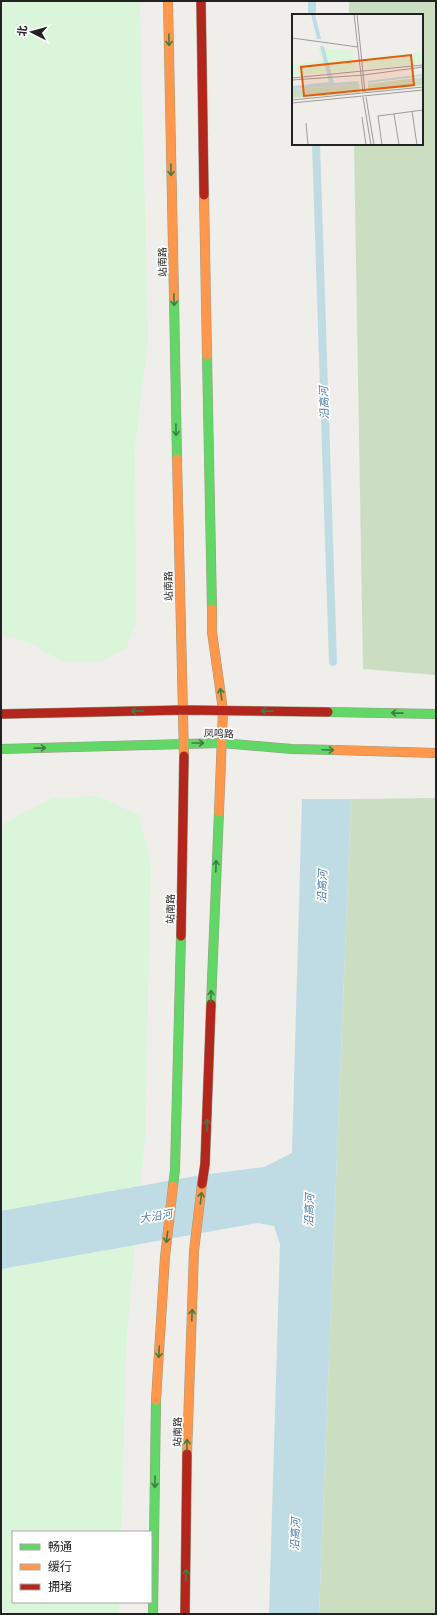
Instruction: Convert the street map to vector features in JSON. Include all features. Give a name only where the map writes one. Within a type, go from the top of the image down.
[{"type":"street","name":"站南路","points":[[153,1614],[156,1412],[165,1258],[175,1170],[184,808],[184,710],[180,632],[168,1]]},
{"type":"street","points":[[201,1],[212,632],[223,710],[222,744]]},
{"type":"street","points":[[1,714],[184,710],[436,714]]},
{"type":"street","name":"凤鸣路","points":[[1,749],[183,743],[292,749],[436,753]]},
{"type":"street","name":"站南路","points":[[185,1614],[188,1407],[194,1251],[205,1164],[222,744]]},
{"type":"green space","points":[[1,1],[140,1],[148,340],[135,447],[136,623],[126,649],[99,662],[62,661],[29,643],[1,635]]},
{"type":"green space","points":[[349,1],[436,1],[436,675],[363,669],[354,145],[423,145],[423,14],[349,14]]},
{"type":"green space","points":[[98,796],[139,815],[151,865],[145,1137],[127,1333],[121,1531],[12,1531],[12,1603],[119,1603],[119,1614],[1,1614],[1,825],[52,798]]},
{"type":"green space","points":[[436,798],[436,1614],[319,1614],[351,799]]},
{"type":"water","name":"大沿河","points":[[302,799],[351,799],[319,1614],[269,1614],[280,1244],[274,1226],[258,1223],[1,1269],[1,1211],[201,1175],[264,1167],[292,1153]]},
{"type":"waterway","name":"沿高河","points":[[312,1],[312,14]]},
{"type":"waterway","name":"沿高河","points":[[316,145],[333,662]]},
{"type":"traffic: fast","points":[[174,298],[177,459]]},
{"type":"traffic: fast","points":[[207,355],[212,609]]},
{"type":"traffic: fast","points":[[328,712],[436,714]]},
{"type":"traffic: fast","points":[[1,749],[222,743],[292,749],[335,750]]},
{"type":"traffic: fast","points":[[211,1004],[219,812]]},
{"type":"traffic: fast","points":[[173,1186],[175,1170],[181,936]]},
{"type":"traffic: fast","points":[[153,1614],[156,1400]]},
{"type":"traffic: slow","points":[[168,1],[174,298]]},
{"type":"traffic: slow","points":[[204,195],[207,355]]},
{"type":"traffic: slow","points":[[177,459],[184,756]]},
{"type":"traffic: slow","points":[[212,609],[212,632],[223,710],[219,812]]},
{"type":"traffic: slow","points":[[335,750],[436,753]]},
{"type":"traffic: slow","points":[[187,1454],[194,1251],[202,1184]]},
{"type":"traffic: slow","points":[[156,1400],[165,1257],[173,1186]]},
{"type":"traffic: jam","points":[[201,1],[204,195]]},
{"type":"traffic: jam","points":[[1,714],[184,710],[328,712]]},
{"type":"traffic: jam","points":[[181,936],[184,756]]},
{"type":"traffic: jam","points":[[202,1184],[205,1164],[211,1004]]},
{"type":"traffic: jam","points":[[185,1614],[187,1454]]}]
